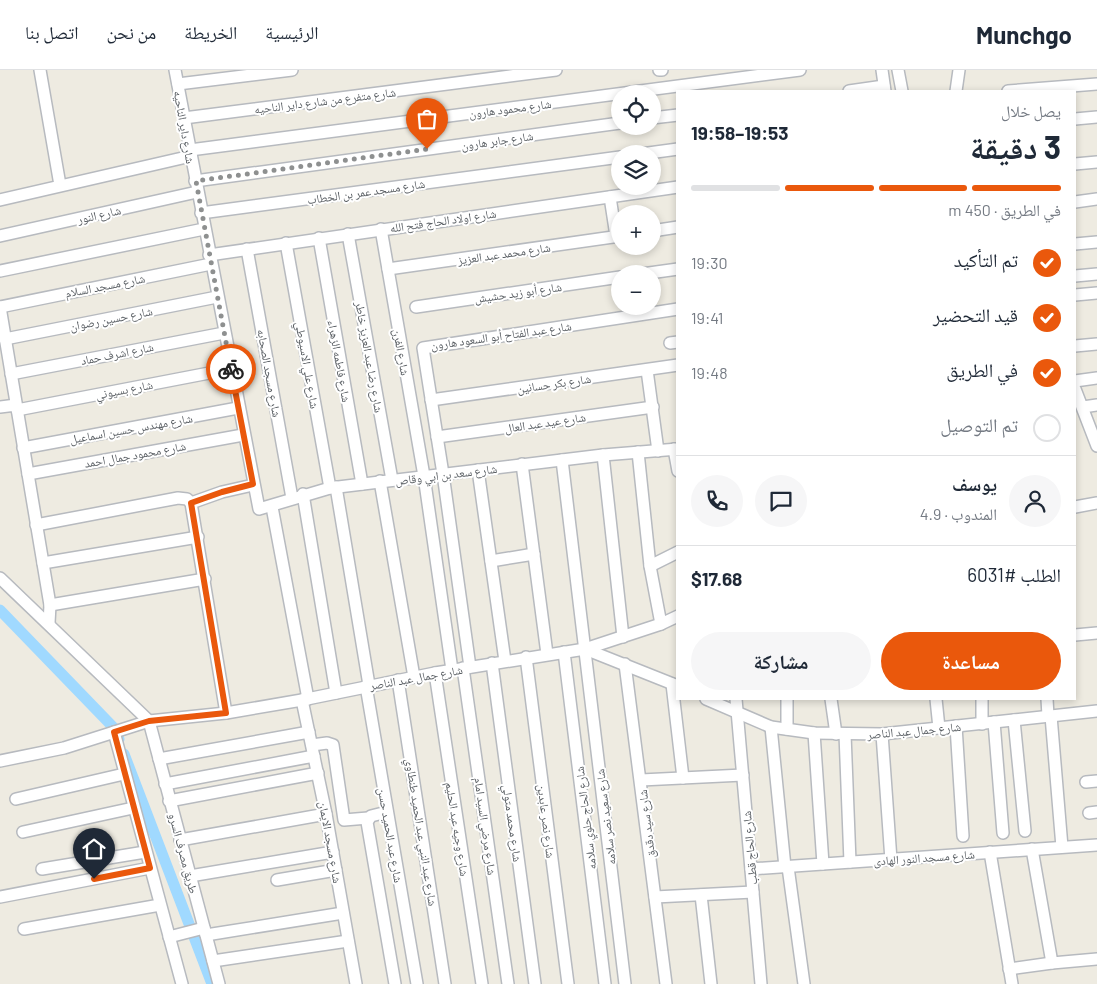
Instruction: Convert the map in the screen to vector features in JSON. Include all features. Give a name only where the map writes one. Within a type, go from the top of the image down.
[{"type":"street","points":[[40,70],[60,185]]},
{"type":"street","name":"شارع داير الناحيه","points":[[175,70],[230,369],[258,508]]},
{"type":"street","points":[[178,84],[292,70]]},
{"type":"street","name":"شارع متفرع من شارع داير الناحيه","points":[[184,118],[556,70]]},
{"type":"street","name":"شارع محمود هارون","points":[[0,200],[190,153],[800,70]]},
{"type":"street","points":[[866,90],[884,89],[882,70]]},
{"type":"street","points":[[898,70],[902,90]]},
{"type":"street","points":[[956,90],[960,70]]},
{"type":"street","points":[[1021,90],[1097,84]]},
{"type":"street","points":[[661,117],[676,115]]},
{"type":"street","points":[[1076,119],[1097,117]]},
{"type":"street","name":"شارع جابر هارون","points":[[196,186],[611,124]]},
{"type":"street","points":[[661,151],[676,149]]},
{"type":"street","name":"شارع مسجد عمر بن الخطاب","points":[[201,213],[611,157]]},
{"type":"street","points":[[1076,164],[1097,162]]},
{"type":"street","name":"شارع النور","points":[[0,236],[196,186]]},
{"type":"street","name":"شارع اولاد الحاج فتح الله","points":[[210,259],[248,249],[286,243],[676,187]]},
{"type":"street","points":[[610,197],[612,205]]},
{"type":"street","points":[[1076,202],[1097,199]]},
{"type":"street","points":[[661,230],[676,227]]},
{"type":"street","points":[[0,271],[204,229]]},
{"type":"street","name":"شارع الفرن","points":[[380,229],[424,476],[462,668]]},
{"type":"street","name":"شارع رضا عبد العزيز خاطر","points":[[348,234],[414,677]]},
{"type":"street","name":"شارع محمد عبد العزيز","points":[[388,270],[611,237]]},
{"type":"street","name":"شارع فاطمه الزهراء","points":[[319,238],[362,484]]},
{"type":"street","points":[[1076,244],[1097,242]]},
{"type":"street","name":"شارع علي الاسيوطي","points":[[286,243],[333,487],[367,685]]},
{"type":"street","name":"شارع مسجد الصحابه","points":[[248,249],[336,693]]},
{"type":"street","name":"شارع مسجد السلام","points":[[0,307],[210,259]]},
{"type":"street","points":[[661,271],[676,269]]},
{"type":"street","points":[[1076,276],[1097,274]]},
{"type":"street","name":"شارع أبو زيد حشيش","points":[[416,307],[611,278]]},
{"type":"street","points":[[1076,295],[1097,293]]},
{"type":"street","name":"شارع حسين رضوان","points":[[5,339],[217,297]]},
{"type":"street","points":[[0,307],[50,605],[49,623]]},
{"type":"street","name":"شارع عبد الفتاح أبو السعود هارون","points":[[462,668],[443,474],[424,346],[676,309]]},
{"type":"street","name":"شارع اشرف حماد","points":[[11,374],[224,333]]},
{"type":"street","points":[[1076,346],[1097,344]]},
{"type":"street","name":"شارع بكر حسانين","points":[[431,400],[676,365]]},
{"type":"street","name":"شارع بسيوني","points":[[0,407],[17,407],[230,369]]},
{"type":"street","points":[[647,370],[658,451]]},
{"type":"street","points":[[1076,381],[1097,378]]},
{"type":"street","points":[[1076,393],[1097,446]]},
{"type":"street","points":[[1083,407],[1097,405]]},
{"type":"street","name":"شارع عيد عبد العال","points":[[437,437],[652,407]]},
{"type":"street","name":"شارع مهندس حسين اسماعيل","points":[[23,448],[238,408]]},
{"type":"street","name":"شارع محمود جمال احمد","points":[[28,474],[243,435]]},
{"type":"street","name":"شارع سعد بن ابي وقاص","points":[[258,508],[260,510],[272,507],[298,496],[333,487],[602,455],[676,449]]},
{"type":"street","points":[[638,452],[650,566],[661,624]]},
{"type":"street","points":[[602,455],[623,637]]},
{"type":"street","name":"شارع سعيد نصر سلامه","points":[[562,460],[625,984]]},
{"type":"street","points":[[522,464],[547,654]]},
{"type":"street","points":[[478,470],[505,660]]},
{"type":"street","points":[[191,503],[253,484]]},
{"type":"street","points":[[36,524],[178,498],[187,499],[191,503],[198,537],[226,713]]},
{"type":"street","points":[[1076,507],[1097,504]]},
{"type":"street","name":"شارع مسجد الايمان","points":[[272,507],[309,732],[326,814],[356,984]]},
{"type":"street","points":[[43,563],[198,537]]},
{"type":"street","points":[[650,566],[676,553]]},
{"type":"street","points":[[491,560],[534,554]]},
{"type":"street","points":[[0,578],[149,721]]},
{"type":"street","points":[[50,605],[205,579]]},
{"type":"street","points":[[585,649],[661,624],[676,617]]},
{"type":"street","points":[[1076,635],[1097,633]]},
{"type":"street","name":"شارع جمال عبد الناصر","points":[[0,761],[64,748],[149,721],[226,713],[305,700],[367,685],[505,660],[585,649],[675,685]]},
{"type":"street","name":"شارع الحاج حلوي سلامه","points":[[564,652],[605,984]]},
{"type":"street","name":"شارع نصر عابدين","points":[[526,657],[568,984]]},
{"type":"street","name":"شارع محمد متولي","points":[[492,663],[535,984]]},
{"type":"street","name":"شارع سيد دقدق","points":[[625,664],[666,984]]},
{"type":"street","name":"شارع مرضي السيد امام","points":[[462,668],[508,984]]},
{"type":"street","name":"شارع وجيه عبد الحليم","points":[[435,673],[482,984]]},
{"type":"street","name":"شارع عبد النبي عبد الحميد طنطاوي","points":[[398,680],[445,984]]},
{"type":"street","name":"شارع عبد الحميد حسن","points":[[367,685],[417,984]]},
{"type":"street","points":[[676,700],[683,778]]},
{"type":"street","name":"شارع جمال عبد الناصر","points":[[708,700],[772,727],[814,733],[841,734],[882,734],[1097,711]]},
{"type":"street","name":"شارع الحاج قطب","points":[[736,700],[761,984]]},
{"type":"street","points":[[787,700],[787,730]]},
{"type":"street","points":[[831,700],[841,734],[850,862]]},
{"type":"street","points":[[936,700],[939,728]]},
{"type":"street","points":[[982,700],[988,723],[1003,833]]},
{"type":"street","points":[[1047,700],[1062,847]]},
{"type":"street","points":[[1014,720],[1025,831]]},
{"type":"street","name":"طريق مصرف السرو","points":[[149,721],[169,801],[220,984]]},
{"type":"street","points":[[956,726],[963,836]]},
{"type":"street","points":[[772,727],[787,867],[804,984]]},
{"type":"street","points":[[114,732],[182,984]]},
{"type":"street","points":[[159,760],[309,732]]},
{"type":"street","points":[[814,733],[823,864]]},
{"type":"street","points":[[882,734],[891,860]]},
{"type":"street","points":[[165,784],[313,750],[327,743],[332,745],[344,820],[368,818],[387,812]]},
{"type":"street","points":[[169,801],[318,773]]},
{"type":"street","points":[[16,799],[124,774]]},
{"type":"street","points":[[641,780],[743,775]]},
{"type":"street","points":[[23,832],[133,808]]},
{"type":"street","points":[[180,840],[326,814]]},
{"type":"street","points":[[368,818],[367,822],[395,984]]},
{"type":"street","name":"شارع مسجد النور الهادى","points":[[751,870],[1097,845]]},
{"type":"street","points":[[1032,849],[1052,963]]},
{"type":"street","points":[[42,869],[145,852]]},
{"type":"street","points":[[190,876],[333,852]]},
{"type":"street","points":[[990,852],[1012,984]]},
{"type":"street","points":[[0,897],[150,868]]},
{"type":"street","points":[[277,880],[336,870]]},
{"type":"street","points":[[655,897],[753,892]]},
{"type":"street","points":[[701,895],[711,984]]},
{"type":"street","points":[[24,930],[160,905]]},
{"type":"street","points":[[169,937],[343,913]]},
{"type":"street","points":[[213,961],[348,941]]},
{"type":"street","points":[[1010,969],[1097,959]]},
{"type":"waterway","points":[[0,610],[114,728],[119,739]]},
{"type":"waterway","points":[[124,754],[212,984]]},
{"type":"way so far","points":[[231,369],[196,181],[427,149]]},
{"type":"route","points":[[94,879],[150,868],[114,732],[149,721],[226,713],[191,503],[202,498],[253,484],[231,369]]}]
